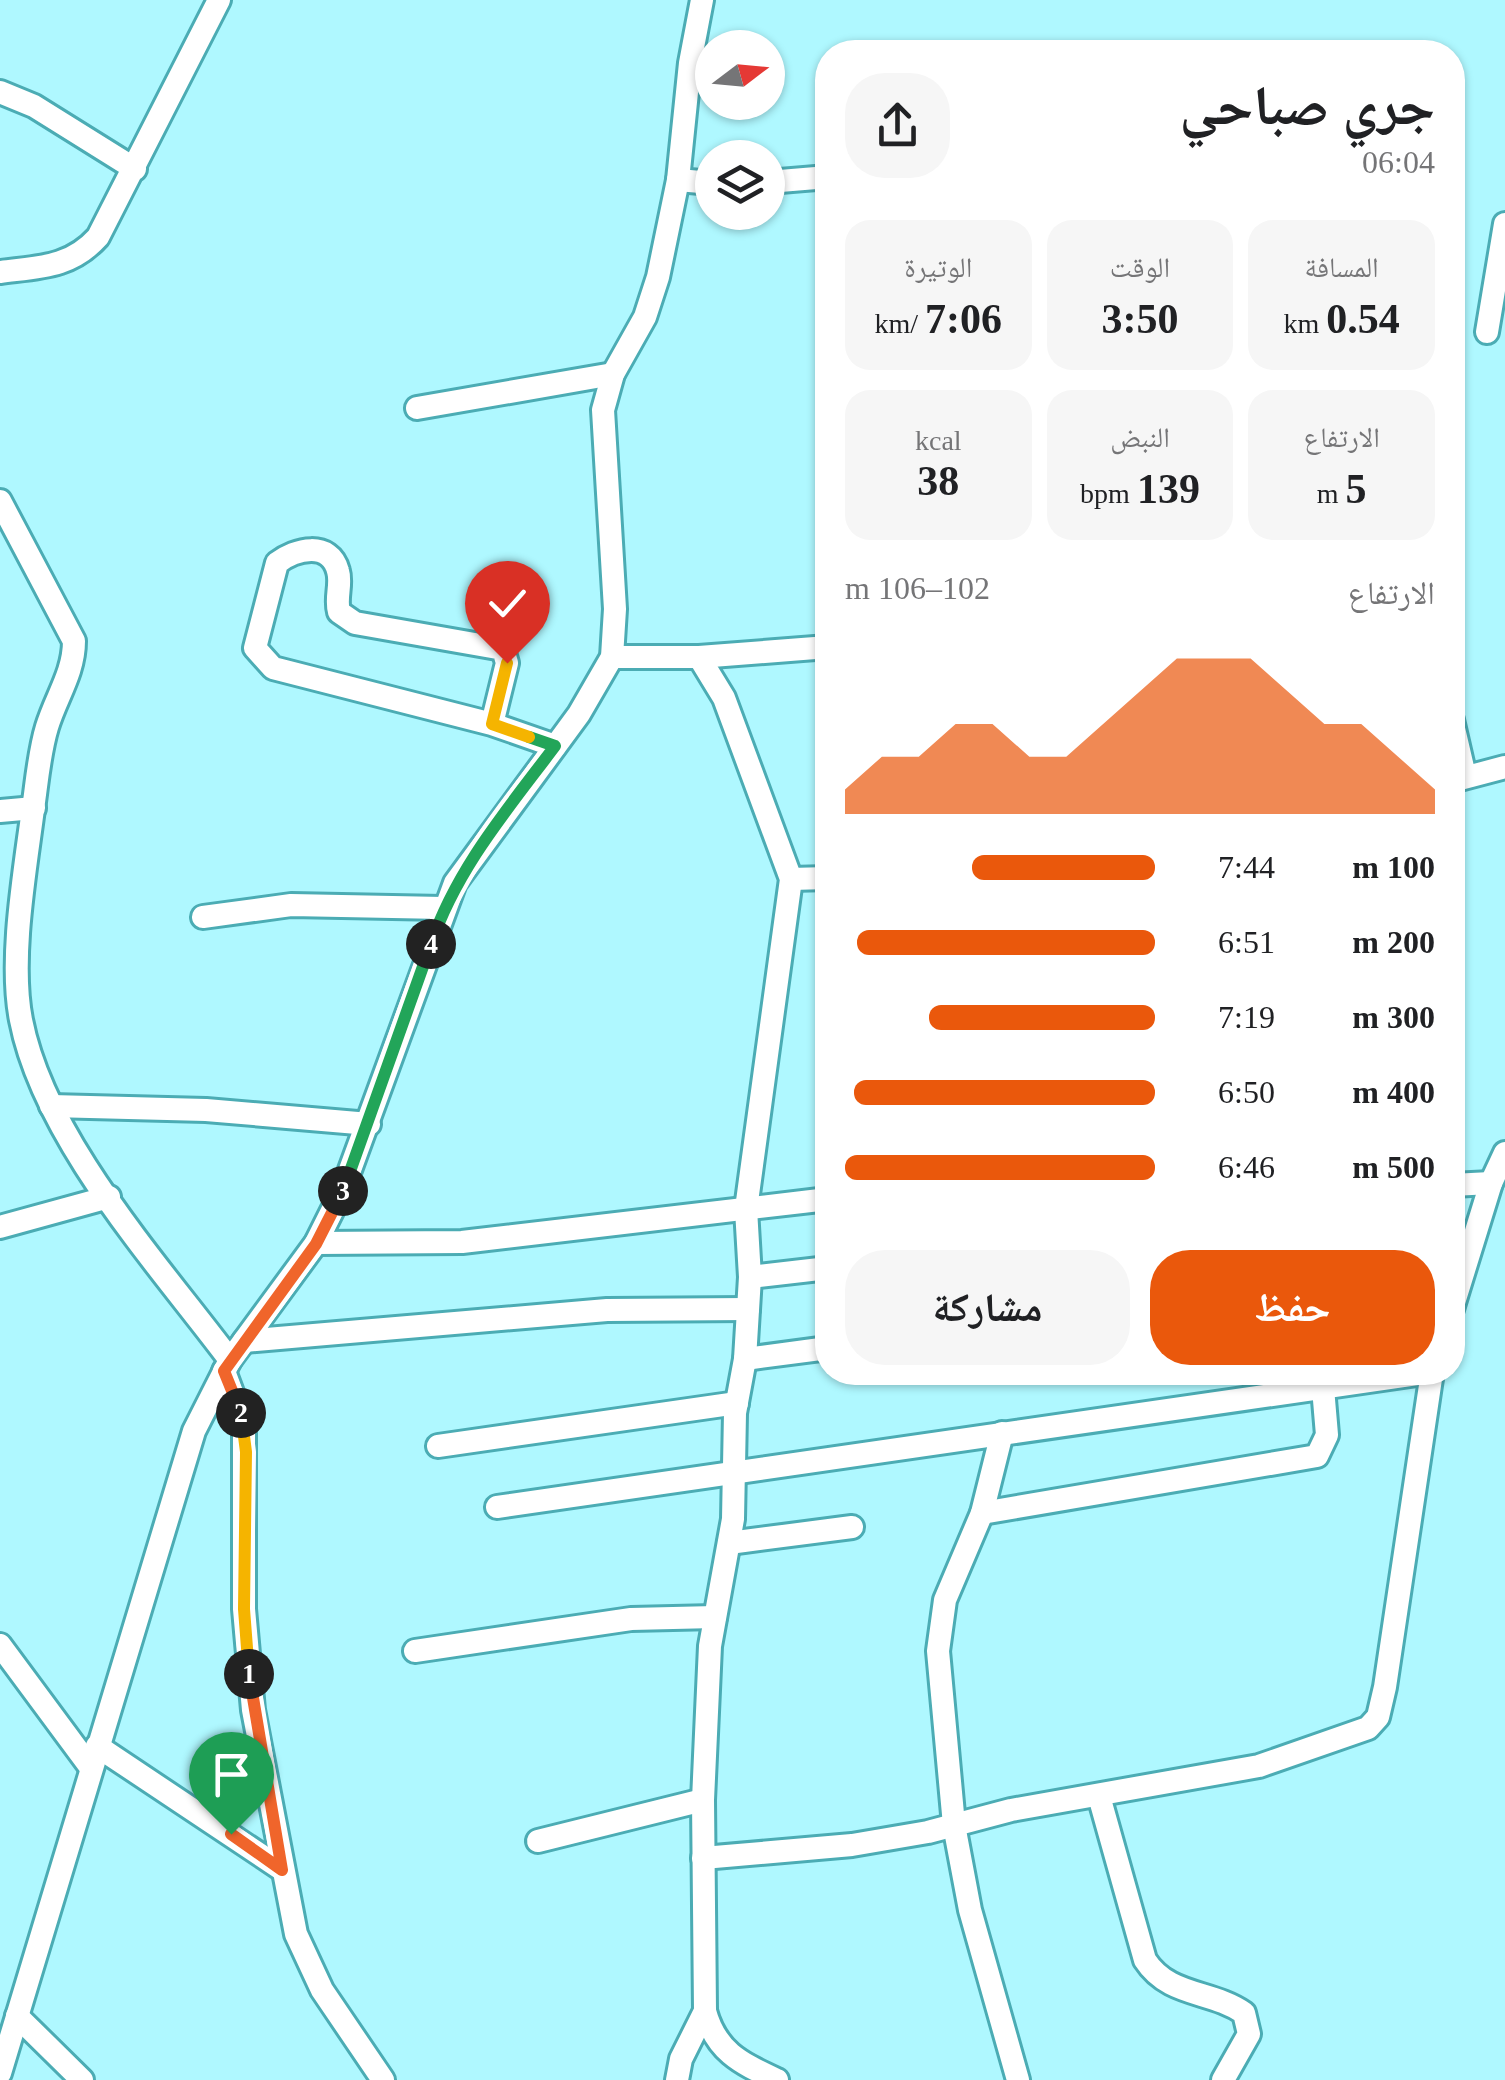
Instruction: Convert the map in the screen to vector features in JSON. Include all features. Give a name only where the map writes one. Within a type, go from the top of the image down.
[{"type":"street","points":[[0,2074],[194,1431],[233,1357],[316,1244],[369,1124],[443,908],[472,856],[555,746],[612,658],[615,609],[601,432],[613,374],[644,316],[658,278],[678,180],[690,63],[702,0]]},
{"type":"street","points":[[0,272],[61,265],[86,250],[135,169],[214,2]]},
{"type":"street","points":[[0,92],[34,106],[135,169]]},
{"type":"street","points":[[785,181],[815,178]]},
{"type":"street","points":[[678,180],[695,181]]},
{"type":"street","points":[[1487,332],[1505,224]]},
{"type":"street","points":[[416,408],[505,389],[613,374]]},
{"type":"street","points":[[0,500],[12,538],[74,641],[74,658],[45,733],[18,964],[19,1002],[32,1063],[63,1133],[233,1357],[244,1425],[244,1609],[253,1710],[282,1870],[296,1934],[322,1990],[383,2080]]},
{"type":"street","points":[[492,724],[507,663],[502,649],[355,623],[339,612],[339,572],[332,558],[318,550],[298,550],[277,563],[254,648],[273,668],[492,724],[555,746]]},
{"type":"street","points":[[612,658],[815,649]]},
{"type":"street","points":[[699,657],[724,698],[792,880],[746,1209],[750,1277],[746,1359],[737,1403],[729,1544],[715,1617],[703,1800],[705,2011],[711,2034],[724,2052],[777,2080]]},
{"type":"street","points":[[1465,776],[1505,767]]},
{"type":"street","points":[[0,812],[34,808]]},
{"type":"street","points":[[792,880],[815,879]]},
{"type":"street","points":[[203,917],[291,905],[443,908]]},
{"type":"street","points":[[51,1106],[206,1110],[369,1124]]},
{"type":"street","points":[[1465,1267],[1491,1183],[1505,1152]]},
{"type":"street","points":[[1465,1184],[1491,1183]]},
{"type":"street","points":[[0,1228],[109,1196]]},
{"type":"street","points":[[316,1244],[462,1242],[815,1201]]},
{"type":"street","points":[[750,1277],[815,1270]]},
{"type":"street","points":[[233,1357],[608,1310],[748,1309]]},
{"type":"street","points":[[746,1359],[815,1350]]},
{"type":"street","points":[[497,1507],[1343,1385]]},
{"type":"street","points":[[704,1858],[852,1845],[1259,1766],[1359,1732],[1378,1717],[1429,1385]]},
{"type":"street","points":[[982,1513],[1317,1456],[1327,1435],[1323,1388]]},
{"type":"street","points":[[438,1446],[737,1403]]},
{"type":"street","points":[[1002,1433],[982,1513],[940,1620],[941,1716],[954,1824],[970,1910],[1018,2080]]},
{"type":"street","points":[[729,1544],[852,1527]]},
{"type":"street","points":[[415,1651],[631,1618],[701,1614],[715,1617]]},
{"type":"street","points":[[0,1645],[94,1757],[282,1870]]},
{"type":"street","points":[[1099,1796],[1145,1960],[1154,1974],[1173,1987],[1244,2013],[1249,2034],[1223,2080]]},
{"type":"street","points":[[538,1841],[703,1800]]},
{"type":"street","points":[[678,2080],[690,2038],[705,2011]]},
{"type":"street","points":[[16,2016],[82,2080]]},
{"type":"route","points":[[231,1834],[282,1870],[253,1710],[244,1609],[244,1425],[224,1371],[316,1244],[343,1190],[443,908],[455,884],[555,746],[492,724],[507,663]]}]
